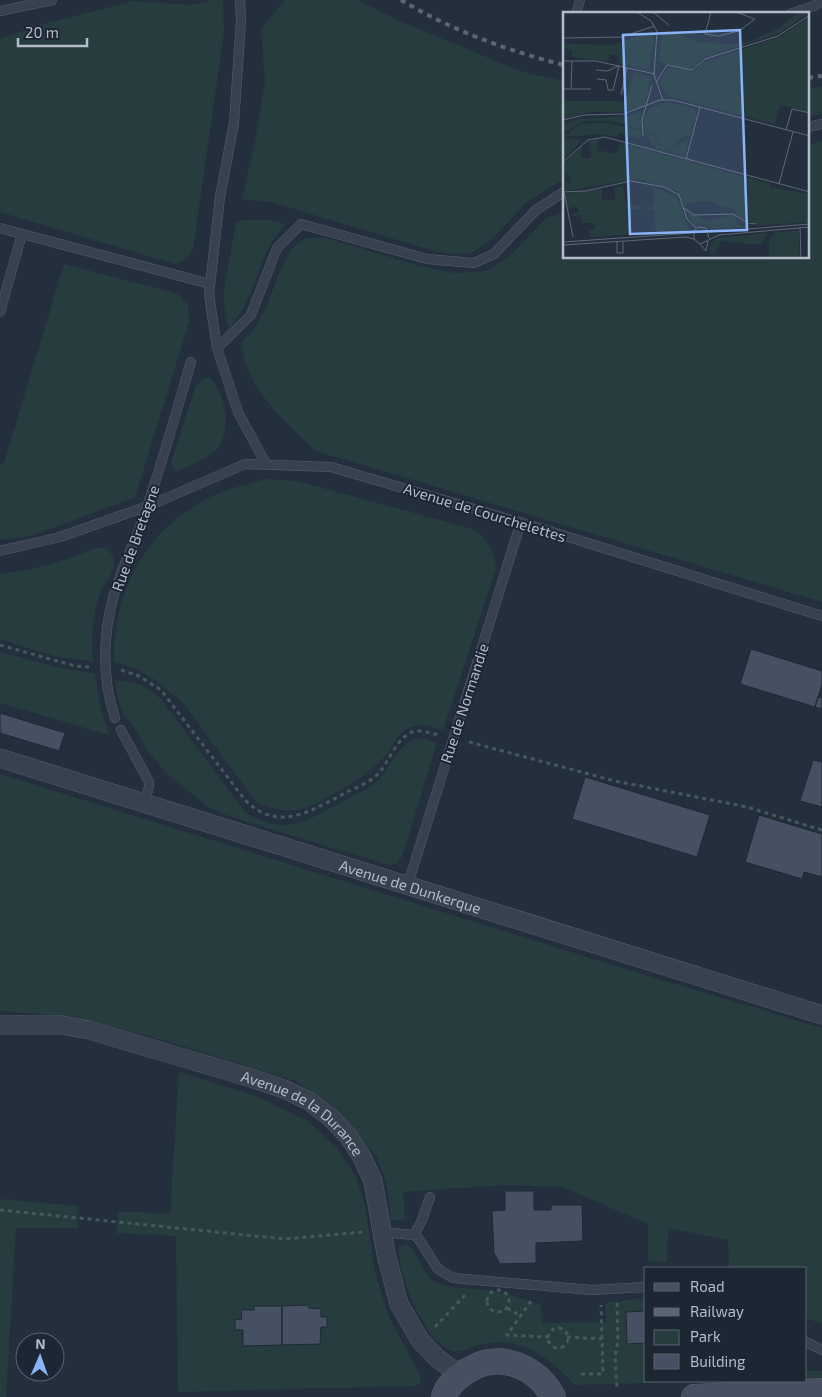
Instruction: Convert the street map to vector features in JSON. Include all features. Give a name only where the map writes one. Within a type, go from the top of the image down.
[{"type":"main road","points":[[444,1397],[446,1391],[460,1375],[480,1364],[496,1362],[518,1365],[532,1372],[548,1387],[553,1397]]},
{"type":"main road","points":[[694,1397],[822,1391]]},
{"type":"street","name":"Avenue de Dunkerque","points":[[0,758],[408,884],[484,911],[822,1015]]},
{"type":"street","name":"Avenue de la Durance","points":[[0,1025],[62,1025],[89,1030],[248,1077],[284,1089],[309,1101],[330,1117],[348,1136],[362,1157],[373,1182],[381,1232],[399,1304],[420,1340],[437,1358],[460,1375]]},
{"type":"lane","points":[[0,11],[52,0]]},
{"type":"lane","points":[[240,0],[241,20],[234,123],[220,197],[209,294],[217,348],[238,412],[266,464]]},
{"type":"lane","points":[[796,12],[822,1]]},
{"type":"lane","points":[[217,348],[251,315],[276,248],[301,224],[427,259],[474,263],[494,254],[536,210],[563,193]]},
{"type":"lane","points":[[0,228],[210,284]]},
{"type":"lane","points":[[0,312],[22,234]]},
{"type":"lane","name":"Rue de Bretagne","points":[[115,718],[109,699],[106,668],[106,635],[111,604],[148,506],[191,362]]},
{"type":"lane","name":"Avenue de Courchelettes","points":[[0,551],[60,536],[148,506],[245,464],[331,467],[522,522],[822,616]]},
{"type":"lane","name":"Rue de Normandie","points":[[408,884],[452,738],[522,522]]},
{"type":"lane","points":[[121,730],[149,782],[144,803]]},
{"type":"lane","points":[[414,1235],[425,1214],[430,1197]]},
{"type":"lane","points":[[381,1232],[414,1235],[418,1238],[438,1269],[453,1278],[601,1290],[644,1287]]},
{"type":"lane","points":[[807,1342],[822,1350]]},
{"type":"path","points":[[0,645],[74,666],[121,670],[139,676],[162,690],[245,800],[254,810],[268,815],[285,818],[307,814],[376,776],[405,736],[414,732],[426,732],[615,781],[746,807],[822,830]]},
{"type":"path","points":[[0,1210],[285,1239],[365,1231],[381,1232]]},
{"type":"path","points":[[432,1330],[465,1296],[474,1280]]},
{"type":"path","points":[[534,1285],[532,1297],[507,1335],[548,1337]]},
{"type":"path","points":[[616,1289],[618,1341],[615,1357],[617,1389]]},
{"type":"path","points":[[496,1290],[503,1291],[510,1300],[508,1308],[501,1312],[490,1310],[486,1300],[496,1290]]},
{"type":"path","points":[[581,1374],[602,1374],[603,1372],[601,1290]]},
{"type":"path","points":[[508,1308],[521,1316]]},
{"type":"path","points":[[560,1328],[565,1332],[566,1344],[557,1348],[549,1343],[548,1337],[553,1329],[560,1328]]},
{"type":"path","points":[[567,1338],[602,1340]]},
{"type":"green space","points":[[213,0],[223,0],[224,33],[193,250],[186,260],[175,264],[0,212],[0,39],[36,26],[133,1],[192,5]]},
{"type":"green space","points":[[285,0],[357,0],[404,23],[523,72],[563,81],[563,180],[527,202],[492,239],[470,254],[441,253],[271,202],[242,199],[257,131],[265,82],[261,29]]},
{"type":"green space","points":[[822,87],[822,114],[810,117],[810,88]]},
{"type":"green space","points":[[822,141],[822,602],[316,451],[279,416],[249,373],[244,358],[242,342],[252,332],[265,310],[283,264],[293,247],[307,238],[326,238],[420,266],[454,273],[487,271],[511,255],[546,218],[563,212],[563,259],[810,259],[810,144]]},
{"type":"green space","points":[[268,220],[286,224],[269,248],[246,303],[229,328],[223,295],[236,222]]},
{"type":"green space","points":[[64,264],[178,294],[187,304],[190,319],[135,497],[32,536],[0,540],[0,464],[4,463]]},
{"type":"green space","points":[[209,377],[220,393],[226,414],[226,424],[221,443],[212,454],[177,472],[173,469],[171,462],[196,385]]},
{"type":"green space","points":[[266,479],[297,481],[473,529],[483,537],[489,546],[494,557],[496,569],[443,730],[423,725],[406,729],[378,764],[368,772],[331,796],[297,810],[276,809],[256,802],[183,703],[157,681],[135,668],[114,662],[115,638],[125,591],[147,550],[181,516],[201,502],[225,491]]},
{"type":"green space","points":[[96,548],[106,548],[112,555],[114,562],[112,571],[102,589],[94,615],[92,634],[93,662],[54,656],[0,639],[0,574],[49,564]]},
{"type":"green space","points":[[0,652],[57,667],[95,674],[100,705],[109,735],[0,703]]},
{"type":"green space","points":[[115,681],[140,685],[161,699],[245,812],[273,824],[285,825],[309,819],[368,788],[383,775],[406,744],[411,741],[421,739],[437,743],[402,857],[396,864],[388,865],[226,815],[207,806],[166,773],[146,749],[133,725],[124,716],[118,700]]},
{"type":"green space","points":[[0,774],[632,971],[822,1028],[822,1324],[807,1318],[807,1267],[729,1267],[728,1240],[668,1228],[667,1262],[648,1261],[648,1224],[563,1187],[505,1185],[403,1192],[405,1219],[391,1221],[386,1183],[377,1157],[332,1105],[296,1081],[173,1043],[76,1017],[0,1011]]},
{"type":"green space","points":[[179,1072],[256,1096],[308,1121],[337,1148],[356,1177],[365,1205],[375,1272],[389,1317],[420,1375],[420,1382],[415,1386],[178,1392],[176,1236],[116,1233],[118,1211],[170,1214]]},
{"type":"green space","points":[[0,1199],[78,1206],[77,1228],[16,1228],[6,1397],[0,1397]]},
{"type":"green space","points":[[406,1244],[410,1247],[425,1272],[439,1283],[452,1287],[500,1292],[541,1305],[542,1323],[606,1322],[605,1303],[644,1298],[644,1382],[682,1382],[575,1385],[545,1358],[523,1346],[497,1342],[482,1344],[461,1351],[453,1351],[443,1346],[423,1322],[408,1291],[399,1260],[398,1248]]},
{"type":"green space","points":[[807,1371],[822,1371],[822,1381],[807,1382]]},
{"type":"green space","points":[[717,1382],[804,1382],[717,1387]]},
{"type":"building","points":[[751,649],[822,671],[822,684],[815,707],[740,684]]},
{"type":"building","points":[[818,697],[822,698],[822,709],[815,707]]},
{"type":"building","points":[[0,713],[65,733],[59,751],[0,733]]},
{"type":"building","points":[[813,760],[822,762],[822,807],[800,801]]},
{"type":"building","points":[[585,777],[710,815],[697,857],[572,819]]},
{"type":"building","points":[[759,815],[822,834],[822,877],[804,872],[802,879],[745,862]]},
{"type":"building","points":[[505,1191],[534,1191],[534,1210],[551,1210],[551,1205],[582,1205],[583,1241],[536,1243],[536,1263],[500,1264],[494,1253],[492,1211],[505,1210]]},
{"type":"building","points":[[308,1305],[309,1308],[321,1309],[321,1317],[327,1317],[327,1327],[321,1327],[320,1344],[282,1345],[282,1306]]},
{"type":"building","points":[[254,1306],[282,1306],[282,1345],[243,1346],[243,1330],[235,1330],[235,1319],[241,1320],[242,1310],[254,1310]]},
{"type":"building","points":[[644,1311],[644,1343],[627,1344],[626,1312]]},
{"type":"railway","points":[[401,0],[440,21],[480,38],[563,65]]},
{"type":"railway","points":[[810,78],[822,76]]}]
